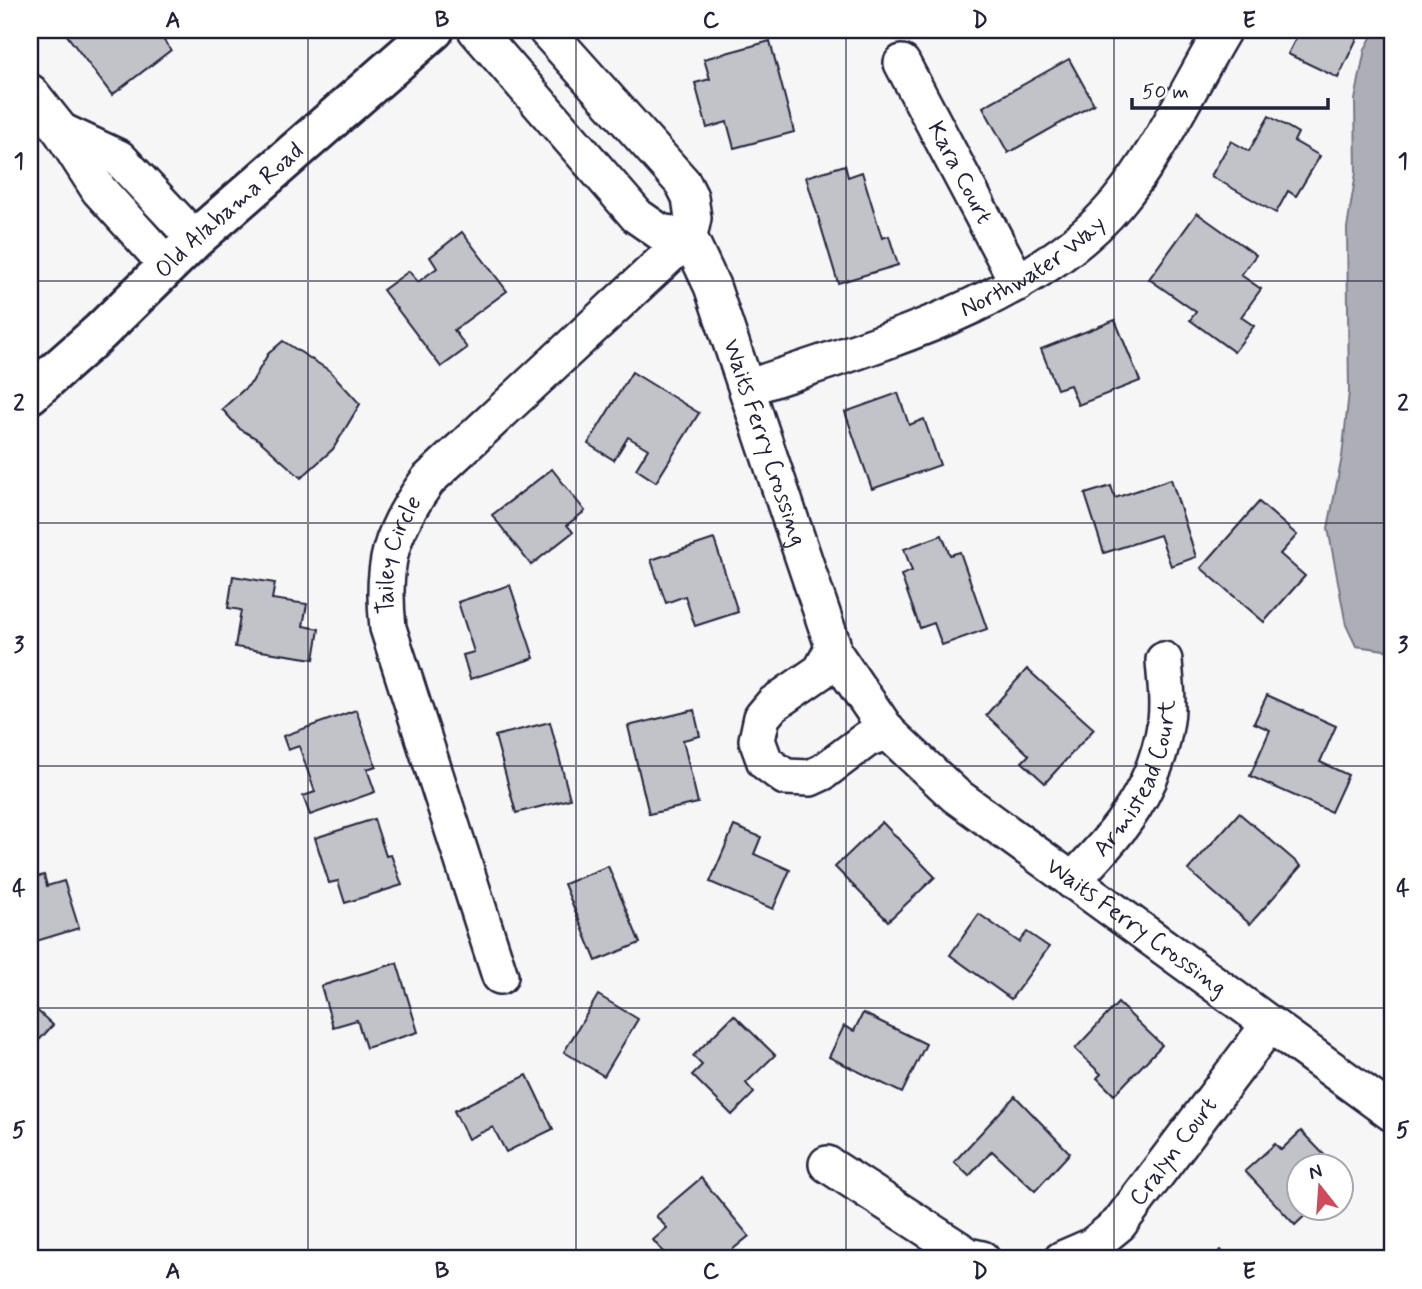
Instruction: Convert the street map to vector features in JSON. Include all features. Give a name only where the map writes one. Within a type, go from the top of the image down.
[{"type":"main road","name":"Old Alabama Road","points":[[30,394],[100,332],[195,239],[434,30]]},
{"type":"street","points":[[477,30],[637,216],[660,232],[689,237]]},
{"type":"street","name":"Waits Ferry Crossing","points":[[546,30],[683,183],[690,197],[693,218],[689,237],[712,286],[832,643],[832,650],[888,732],[955,794],[1392,1113]]},
{"type":"street","name":"Northwater Way","points":[[747,388],[913,331],[1018,283],[1093,228],[1118,202],[1139,173],[1223,30]]},
{"type":"street","name":"Kara Court","points":[[902,63],[1018,283]]},
{"type":"street","points":[[30,92],[61,131],[99,190],[168,265]]},
{"type":"street","points":[[61,131],[119,158],[195,239]]},
{"type":"street","name":"Tailey Circle","points":[[500,976],[388,628],[384,588],[388,551],[404,513],[428,481],[689,237]]},
{"type":"street","points":[[832,650],[821,671],[773,704],[762,717],[757,740],[765,762],[785,777],[810,778],[823,772],[867,739],[888,732]]},
{"type":"street","name":"Armistead Court","points":[[1072,881],[1118,833],[1150,778],[1167,718],[1164,660]]},
{"type":"street","name":"Cralyn Court","points":[[1062,1259],[1091,1246],[1119,1224],[1269,1025]]},
{"type":"street","points":[[827,1164],[969,1256],[982,1259]]},
{"type":"shaded area","points":[[1375,30],[1392,30],[1392,651],[1356,646],[1346,625],[1328,528],[1342,457],[1349,392],[1347,228],[1356,173],[1355,100],[1365,49]]},
{"type":"building","points":[[63,30],[156,30],[171,50],[112,95]]},
{"type":"building","points":[[1300,30],[1361,30],[1338,78],[1288,54]]},
{"type":"building","points":[[770,41],[794,132],[734,148],[727,122],[707,128],[695,83],[710,79],[704,59]]},
{"type":"building","points":[[1069,59],[1094,104],[1008,153],[983,107]]},
{"type":"building","points":[[1269,116],[1298,133],[1294,141],[1320,156],[1296,196],[1288,191],[1276,213],[1211,176],[1231,141],[1249,151]]},
{"type":"building","points":[[845,165],[848,177],[862,172],[882,238],[889,236],[898,265],[838,283],[806,177]]},
{"type":"building","points":[[1197,213],[1256,255],[1241,275],[1261,289],[1241,317],[1254,326],[1234,352],[1190,320],[1196,312],[1149,279]]},
{"type":"building","points":[[462,232],[507,291],[454,330],[467,348],[441,367],[383,290],[409,271],[418,282],[437,268],[430,257]]},
{"type":"building","points":[[1115,320],[1140,381],[1078,405],[1070,385],[1057,389],[1041,349]]},
{"type":"building","points":[[283,341],[330,371],[360,404],[333,449],[301,478],[259,440],[240,429],[222,409],[252,382],[268,354]]},
{"type":"building","points":[[632,372],[699,413],[656,482],[636,469],[648,449],[628,437],[614,460],[588,444]]},
{"type":"building","points":[[898,393],[909,425],[924,419],[940,465],[872,489],[845,412]]},
{"type":"building","points":[[552,469],[585,511],[567,525],[573,532],[531,565],[492,515]]},
{"type":"building","points":[[1171,479],[1196,557],[1171,566],[1160,535],[1104,553],[1085,494],[1111,486],[1115,498]]},
{"type":"building","points":[[1259,502],[1297,535],[1280,554],[1305,576],[1264,622],[1201,568]]},
{"type":"building","points":[[942,535],[950,555],[960,552],[987,629],[942,645],[934,623],[920,628],[901,575],[912,571],[904,549]]},
{"type":"building","points":[[714,539],[738,612],[695,626],[685,596],[666,603],[651,560]]},
{"type":"building","points":[[233,576],[275,583],[272,599],[307,604],[303,626],[319,629],[314,659],[235,647],[241,610],[228,608]]},
{"type":"building","points":[[510,585],[534,658],[470,679],[463,655],[474,652],[458,602]]},
{"type":"building","points":[[1027,669],[1094,729],[1045,783],[1022,762],[1029,755],[986,715]]},
{"type":"building","points":[[1267,695],[1336,726],[1320,762],[1348,775],[1331,812],[1250,776],[1270,730],[1254,723]]},
{"type":"building","points":[[356,710],[376,766],[367,769],[375,792],[310,815],[303,796],[315,792],[299,746],[288,750],[283,736]]},
{"type":"building","points":[[694,710],[700,736],[683,740],[698,803],[649,814],[628,726]]},
{"type":"building","points":[[550,722],[570,799],[516,813],[495,736]]},
{"type":"building","points":[[1239,813],[1301,866],[1250,924],[1188,870]]},
{"type":"building","points":[[374,819],[386,856],[391,855],[402,885],[345,903],[338,881],[329,883],[315,838]]},
{"type":"building","points":[[882,822],[935,877],[888,921],[835,867]]},
{"type":"building","points":[[734,826],[761,837],[754,854],[790,870],[773,909],[710,882]]},
{"type":"building","points":[[608,866],[640,943],[596,961],[564,884]]},
{"type":"building","points":[[44,875],[47,886],[64,881],[79,928],[30,943],[30,879]]},
{"type":"building","points":[[979,914],[1019,942],[1027,932],[1049,947],[1011,999],[950,955]]},
{"type":"building","points":[[397,963],[418,1032],[366,1048],[357,1020],[333,1027],[321,986]]},
{"type":"building","points":[[598,995],[638,1019],[604,1076],[564,1052]]},
{"type":"building","points":[[1118,1003],[1162,1045],[1114,1095],[1097,1078],[1101,1074],[1075,1049]]},
{"type":"building","points":[[30,1004],[53,1025],[30,1050]]},
{"type":"building","points":[[863,1013],[926,1044],[902,1093],[829,1057],[844,1026],[854,1031]]},
{"type":"building","points":[[734,1015],[775,1055],[746,1083],[754,1093],[732,1115],[692,1075],[702,1065],[693,1056]]},
{"type":"building","points":[[527,1075],[553,1129],[506,1152],[493,1127],[468,1139],[454,1111]]},
{"type":"building","points":[[1015,1096],[1070,1153],[1035,1191],[992,1151],[969,1176],[954,1162]]},
{"type":"building","points":[[1301,1131],[1321,1152],[1286,1152],[1286,1215],[1245,1171],[1275,1144],[1281,1150]]},
{"type":"building","points":[[701,1178],[749,1236],[721,1259],[669,1259],[653,1240],[667,1228],[656,1216]]},
{"type":"building","points":[[1221,1250],[1228,1259],[1208,1259]]}]
